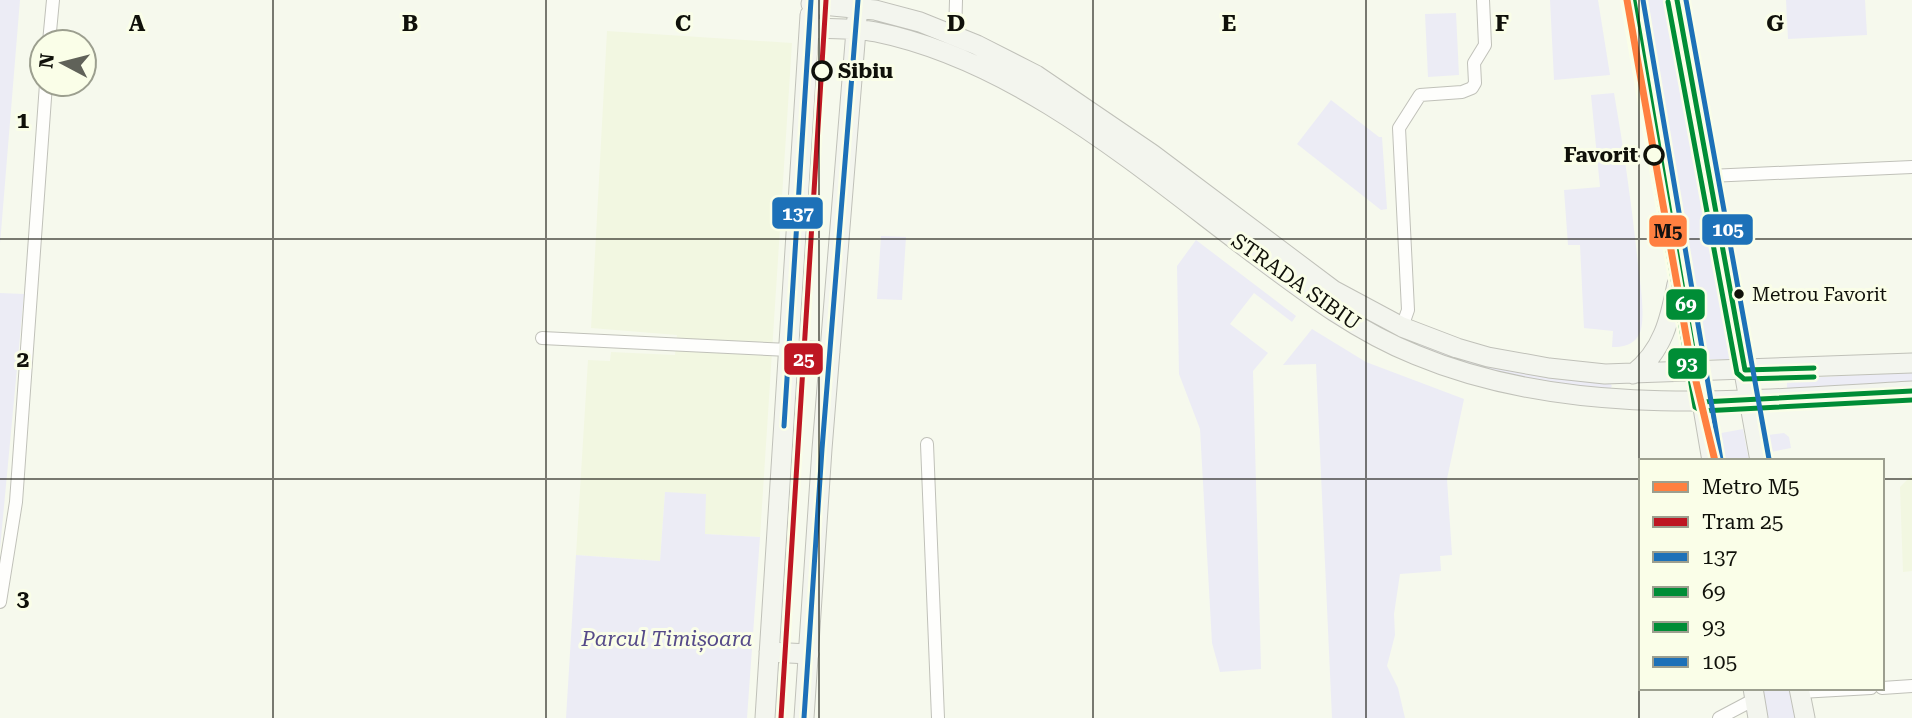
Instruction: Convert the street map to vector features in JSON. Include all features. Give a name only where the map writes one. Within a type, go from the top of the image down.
[{"type":"main road","points":[[1634,0],[1712,459]]},
{"type":"main road","points":[[1677,0],[1760,459]]},
{"type":"main road","name":"STRADA SIBIU","points":[[811,2],[858,4],[893,14],[955,36],[1036,75],[1152,154],[1333,290],[1402,327],[1444,344],[1489,357],[1580,372],[1633,374],[1912,363]]},
{"type":"main road","points":[[765,718],[811,2]]},
{"type":"main road","points":[[804,718],[858,4]]},
{"type":"main road","name":"STRADA SIBIU","points":[[810,27],[874,32],[918,44],[962,60],[1020,88],[1101,141],[1322,304],[1367,331],[1416,355],[1474,375],[1526,387],[1618,398],[1702,402],[1912,391]]},
{"type":"main road","points":[[1633,374],[1650,358],[1664,334],[1680,269]]},
{"type":"main road","points":[[789,350],[830,352]]},
{"type":"main road","points":[[769,652],[809,654]]},
{"type":"main road","points":[[1800,690],[1805,718]]},
{"type":"street","points":[[51,28],[52,0]]},
{"type":"street","points":[[955,36],[956,0]]},
{"type":"street","points":[[1402,327],[1408,310],[1399,128],[1420,95],[1462,92],[1472,88],[1475,83],[1474,63],[1485,45],[1483,0]]},
{"type":"street","points":[[0,602],[16,502],[45,98]]},
{"type":"street","points":[[1709,176],[1912,167]]},
{"type":"street","points":[[542,338],[789,350]]},
{"type":"street","points":[[926,444],[939,718]]},
{"type":"street","points":[[1884,688],[1912,686]]},
{"type":"street","points":[[1719,718],[1755,702]]},
{"type":"shaded area","points":[[607,31],[792,43],[760,537],[704,534],[665,492],[660,561],[576,555],[588,360],[610,361],[611,352],[675,355],[677,335],[591,328]]},
{"type":"shaded area","points":[[1912,475],[1912,571],[1903,572],[1900,487]]},
{"type":"green space","points":[[0,0],[20,0],[0,244]]},
{"type":"green space","points":[[1550,0],[1598,0],[1610,75],[1554,80]]},
{"type":"green space","points":[[1642,0],[1667,0],[1734,360],[1704,359]]},
{"type":"green space","points":[[1786,0],[1865,0],[1867,35],[1788,39]]},
{"type":"green space","points":[[1456,13],[1459,75],[1428,77],[1425,14]]},
{"type":"green space","points":[[1614,93],[1630,200],[1642,314],[1637,338],[1630,344],[1617,347],[1612,347],[1613,331],[1584,328],[1580,245],[1568,245],[1564,190],[1600,187],[1591,95]]},
{"type":"green space","points":[[1331,100],[1382,137],[1387,209],[1381,210],[1297,144]]},
{"type":"green space","points":[[881,236],[906,237],[902,300],[877,299]]},
{"type":"green space","points":[[1196,240],[1296,316],[1292,322],[1254,293],[1230,324],[1268,353],[1253,371],[1261,669],[1220,672],[1212,643],[1200,429],[1179,374],[1177,266]]},
{"type":"green space","points":[[0,293],[24,294],[0,549]]},
{"type":"green space","points":[[1362,315],[1610,383],[1612,386],[1610,389],[1526,381],[1415,349],[1360,317]]},
{"type":"green space","points":[[1312,329],[1366,362],[1464,399],[1447,479],[1452,555],[1440,556],[1441,571],[1400,574],[1394,614],[1395,635],[1387,666],[1398,688],[1405,718],[1332,718],[1316,364],[1283,365]]},
{"type":"green space","points":[[1912,372],[1912,384],[1787,391],[1787,379]]},
{"type":"green space","points":[[1743,429],[1749,459],[1722,459],[1716,434]]},
{"type":"green space","points":[[1784,433],[1789,437],[1791,448],[1771,452],[1768,435]]},
{"type":"green space","name":"Parcul Timișoara","points":[[665,492],[706,494],[705,534],[760,537],[747,718],[566,718],[576,555],[660,561]]},
{"type":"green space","points":[[1762,690],[1790,690],[1795,718],[1767,718]]},
{"type":"metro line","name":"M5","points":[[1627,0],[1689,352],[1715,459]]},
{"type":"tram line","name":"25","points":[[781,718],[826,0]]},
{"type":"transit line","name":"137","points":[[784,426],[811,0]]},
{"type":"transit line","name":"137","points":[[804,718],[822,449],[858,0]]},
{"type":"transit line","name":"69","points":[[1634,0],[1702,402],[1912,391]]},
{"type":"transit line","name":"105","points":[[1643,0],[1721,459]]},
{"type":"transit line","name":"69","points":[[1677,0],[1745,370],[1814,368]]},
{"type":"transit line","name":"105","points":[[1686,0],[1769,459]]},
{"type":"transit line","name":"93","points":[[1625,1],[1695,407],[1702,411],[1912,400]]},
{"type":"transit line","name":"93","points":[[1668,2],[1737,373],[1744,379],[1814,377]]},
{"type":"place","name":"Sibiu","points":[[822,71]]},
{"type":"place","name":"Favorit","points":[[1654,155]]},
{"type":"place","name":"Metrou Favorit","points":[[1739,294]]}]
